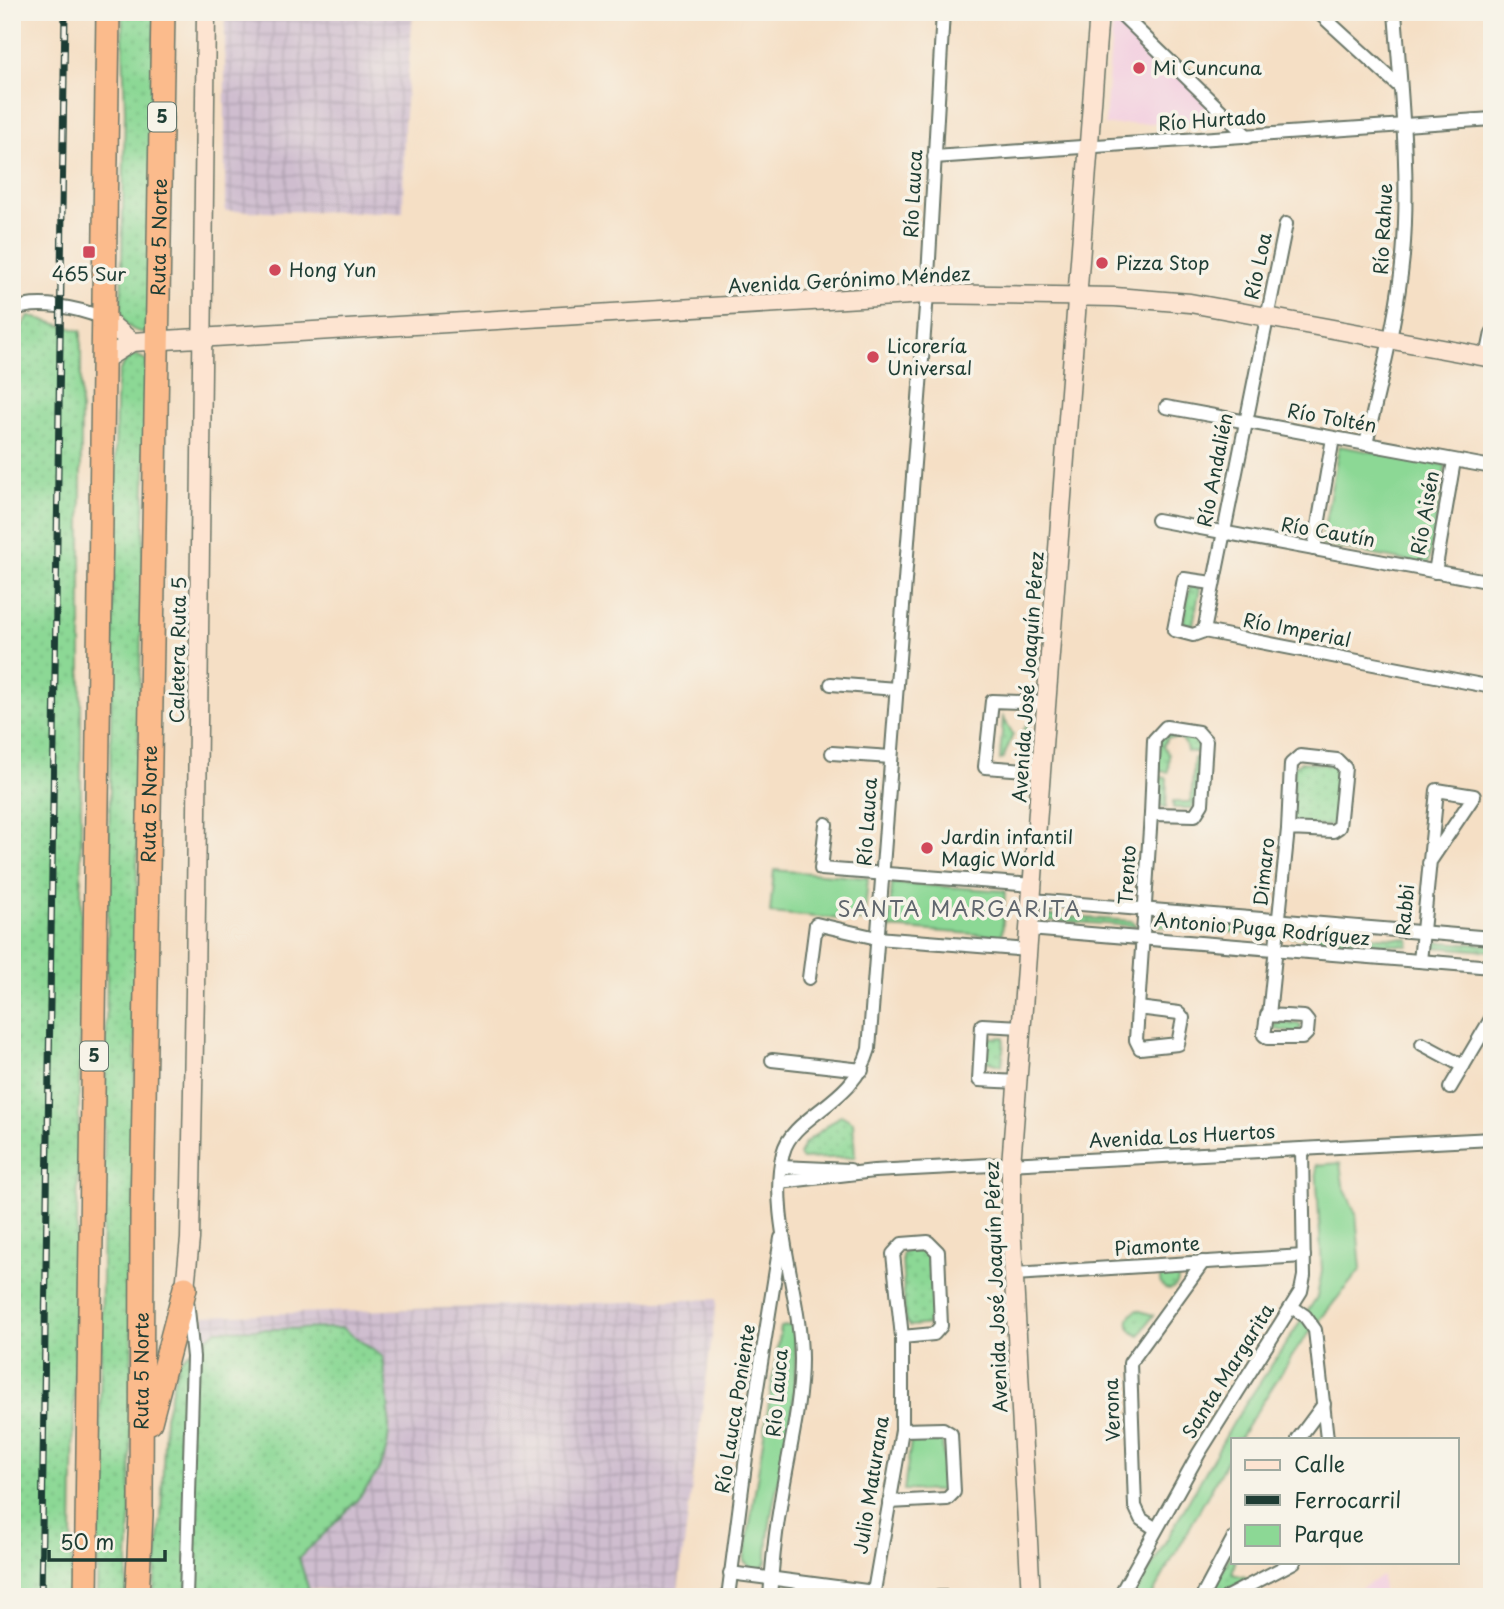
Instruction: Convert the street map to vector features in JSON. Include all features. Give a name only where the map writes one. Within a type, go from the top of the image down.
[{"type":"highway","name":"5","points":[[86,1597],[108,12]]},
{"type":"highway","name":"Ruta 5 Norte","points":[[137,1597],[163,12]]},
{"type":"highway","points":[[140,1487],[155,1397],[185,1288]]},
{"type":"main road","name":"Caletera Ruta 5","points":[[185,1288],[190,1238],[206,12]]},
{"type":"main road","name":"Avenida José Joaquín Pérez","points":[[1031,1597],[1011,1164],[1099,12]]},
{"type":"main road","name":"Avenida Gerónimo Méndez","points":[[132,342],[926,294],[1078,296],[1190,303],[1489,357]]},
{"type":"main road","points":[[103,318],[132,342],[103,361]]},
{"type":"street","name":"Río Lauca","points":[[770,1597],[780,1505],[799,1400],[801,1364],[800,1333],[783,1227],[780,1182],[783,1151],[794,1132],[848,1089],[862,1070],[869,1049],[926,294],[943,12]]},
{"type":"street","points":[[1119,12],[1248,137]]},
{"type":"street","points":[[1318,12],[1400,87]]},
{"type":"street","name":"Río Rahue","points":[[1366,444],[1390,339],[1399,288],[1405,226],[1395,12]]},
{"type":"street","name":"Río Hurtado","points":[[934,157],[1492,119]]},
{"type":"street","name":"Río Loa","points":[[1267,316],[1286,224]]},
{"type":"street","points":[[12,310],[21,307],[61,308],[82,310],[103,318]]},
{"type":"street","name":"Río Andalién","points":[[1204,631],[1267,316]]},
{"type":"street","points":[[1489,357],[1492,333]]},
{"type":"street","name":"Río Toltén","points":[[1166,407],[1492,467]]},
{"type":"street","points":[[1314,549],[1333,438]]},
{"type":"street","name":"Río Aisén","points":[[1435,572],[1454,460]]},
{"type":"street","name":"Río Cautín","points":[[1157,520],[1492,582]]},
{"type":"street","name":"Río Imperial","points":[[1212,583],[1184,579],[1174,630],[1193,635],[1204,631],[1492,687]]},
{"type":"street","points":[[831,684],[896,689]]},
{"type":"street","points":[[1041,771],[985,767],[992,701],[1046,703]]},
{"type":"street","name":"Trento","points":[[1138,1008],[1179,1013],[1183,1018],[1178,1044],[1140,1048],[1136,1040],[1144,909],[1156,735],[1166,727],[1198,732],[1206,741],[1200,808],[1191,815],[1151,814]]},
{"type":"street","points":[[832,752],[891,757]]},
{"type":"street","name":"Dimaro","points":[[1269,1015],[1288,829],[1291,764],[1300,755],[1338,760],[1345,768],[1339,827],[1333,831],[1288,829]]},
{"type":"street","name":"Rabbi","points":[[1420,961],[1429,863],[1437,790],[1474,796],[1429,863]]},
{"type":"street","name":"Antonio Puga Rodríguez","points":[[826,824],[821,869],[1032,892],[1144,909],[1492,938]]},
{"type":"street","points":[[809,978],[816,924],[877,938],[1028,950]]},
{"type":"street","name":"Antonio Puga Rodríguez","points":[[1029,929],[1492,967]]},
{"type":"street","points":[[1450,1088],[1492,1017]]},
{"type":"street","points":[[1018,1082],[979,1080],[982,1025],[1022,1027]]},
{"type":"street","points":[[1422,1044],[1463,1066]]},
{"type":"street","points":[[772,1060],[862,1070]]},
{"type":"street","name":"Avenida Los Huertos","points":[[780,1182],[874,1171],[1492,1139]]},
{"type":"street","name":"Santa Margarita","points":[[1119,1597],[1156,1529],[1245,1378],[1292,1307],[1303,1284],[1302,1149]]},
{"type":"street","name":"Avenida Los Huertos","points":[[781,1167],[874,1171]]},
{"type":"street","name":"Río Lauca Poniente","points":[[728,1597],[783,1227]]},
{"type":"street","name":"Julio Maturana","points":[[873,1594],[902,1430],[902,1337],[893,1254],[902,1244],[928,1242],[937,1252],[941,1326],[934,1334],[902,1337]]},
{"type":"street","name":"Piamonte","points":[[1014,1274],[1304,1256]]},
{"type":"street","name":"Verona","points":[[1156,1529],[1141,1519],[1135,1506],[1130,1363],[1203,1262]]},
{"type":"street","points":[[185,1288],[194,1357],[186,1597]]},
{"type":"street","points":[[1292,1307],[1305,1316],[1315,1330],[1327,1438]]},
{"type":"street","points":[[1299,1438],[1324,1404]]},
{"type":"street","points":[[889,1502],[947,1499],[954,1492],[951,1434],[943,1429],[902,1430]]},
{"type":"street","points":[[1202,1597],[1231,1543]]},
{"type":"street","points":[[1227,1597],[1283,1564]]},
{"type":"street","points":[[730,1573],[873,1594]]},
{"type":"street","points":[[939,1597],[960,1597]]},
{"type":"shaded area","points":[[225,12],[413,12],[404,126],[403,212],[225,211]]},
{"type":"shaded area","name":"Mi Cuncuna","points":[[1113,16],[1225,120],[1105,125]]},
{"type":"shaded area","points":[[717,1299],[677,1597],[427,1597],[199,1580],[204,1316]]},
{"type":"shaded area","points":[[1382,1576],[1383,1597],[1345,1597]]},
{"type":"green space","points":[[122,12],[155,12],[148,333],[129,327],[121,309],[125,111]]},
{"type":"green space","points":[[29,316],[81,331],[81,977],[71,1597],[12,1597],[12,341]]},
{"type":"green space","points":[[136,355],[146,360],[148,370],[139,715],[130,1523],[126,1597],[97,1597],[116,402],[121,368]]},
{"type":"green space","points":[[1339,446],[1446,465],[1428,565],[1321,545]]},
{"type":"green space","points":[[1190,586],[1200,588],[1193,625],[1183,623]]},
{"type":"green space","points":[[1003,717],[1013,734],[1003,759],[1000,760]]},
{"type":"green space","points":[[1029,721],[1026,765],[1020,736]]},
{"type":"green space","points":[[1168,732],[1194,738],[1200,743],[1200,753],[1187,751],[1181,739],[1167,738],[1163,746],[1169,755],[1168,772],[1158,771],[1160,739]]},
{"type":"green space","points":[[1194,758],[1200,758],[1197,800],[1192,808],[1173,808],[1173,802],[1191,802]]},
{"type":"green space","points":[[1301,762],[1335,765],[1340,771],[1337,821],[1332,826],[1296,825],[1292,822],[1294,766]]},
{"type":"green space","points":[[1158,777],[1167,778],[1166,808],[1158,804]]},
{"type":"green space","points":[[774,870],[868,878],[864,921],[770,913]]},
{"type":"green space","points":[[892,883],[1005,891],[1002,936],[889,928]]},
{"type":"green space","points":[[1041,915],[1133,921],[1136,926],[1041,920]]},
{"type":"green space","points":[[1159,920],[1267,929],[1266,935],[1158,926]]},
{"type":"green space","points":[[1291,931],[1409,939],[1408,946],[1290,936]]},
{"type":"green space","points":[[1435,942],[1492,945],[1492,951],[1434,947]]},
{"type":"green space","points":[[1274,1023],[1298,1024],[1302,1027],[1295,1033],[1273,1029]]},
{"type":"green space","points":[[1004,1037],[1002,1066],[986,1061],[988,1038]]},
{"type":"green space","points":[[841,1115],[853,1122],[855,1157],[801,1159],[799,1155],[804,1144]]},
{"type":"green space","points":[[1340,1163],[1343,1185],[1356,1214],[1361,1269],[1298,1347],[1240,1438],[1231,1438],[1231,1454],[1151,1597],[1134,1597],[1235,1420],[1317,1297],[1322,1271],[1316,1165]]},
{"type":"green space","points":[[926,1250],[931,1259],[936,1321],[933,1324],[910,1326],[905,1320],[902,1255],[905,1251]]},
{"type":"green space","points":[[1169,1271],[1175,1274],[1178,1280],[1175,1286],[1169,1289],[1163,1286],[1160,1280],[1163,1274]]},
{"type":"green space","points":[[1137,1310],[1153,1315],[1139,1336],[1129,1327],[1130,1316]]},
{"type":"green space","points":[[795,1324],[795,1376],[790,1427],[772,1510],[767,1561],[762,1568],[754,1571],[744,1561],[781,1327]]},
{"type":"green space","points":[[342,1328],[383,1357],[388,1406],[388,1443],[380,1467],[371,1482],[299,1558],[311,1597],[153,1597],[161,1519],[165,1417],[179,1361],[217,1330]]},
{"type":"green space","points":[[915,1437],[942,1439],[946,1491],[904,1490],[911,1441]]},
{"type":"green space","points":[[1230,1555],[1231,1564],[1234,1564],[1232,1574],[1247,1580],[1211,1597]]},
{"type":"railway","points":[[41,1597],[65,12]]},
{"type":"place","name":"Mi Cuncuna","points":[[1139,68]]},
{"type":"place","name":"465 Sur","points":[[89,252]]},
{"type":"place","name":"Pizza Stop","points":[[1102,263]]},
{"type":"place","name":"Hong Yun","points":[[275,270]]},
{"type":"place","name":"Licorería Universal","points":[[873,357]]},
{"type":"place","name":"Jardin infantil Magic World","points":[[927,848]]},
{"type":"district","name":"SANTA MARGARITA","points":[[960,910]]}]
